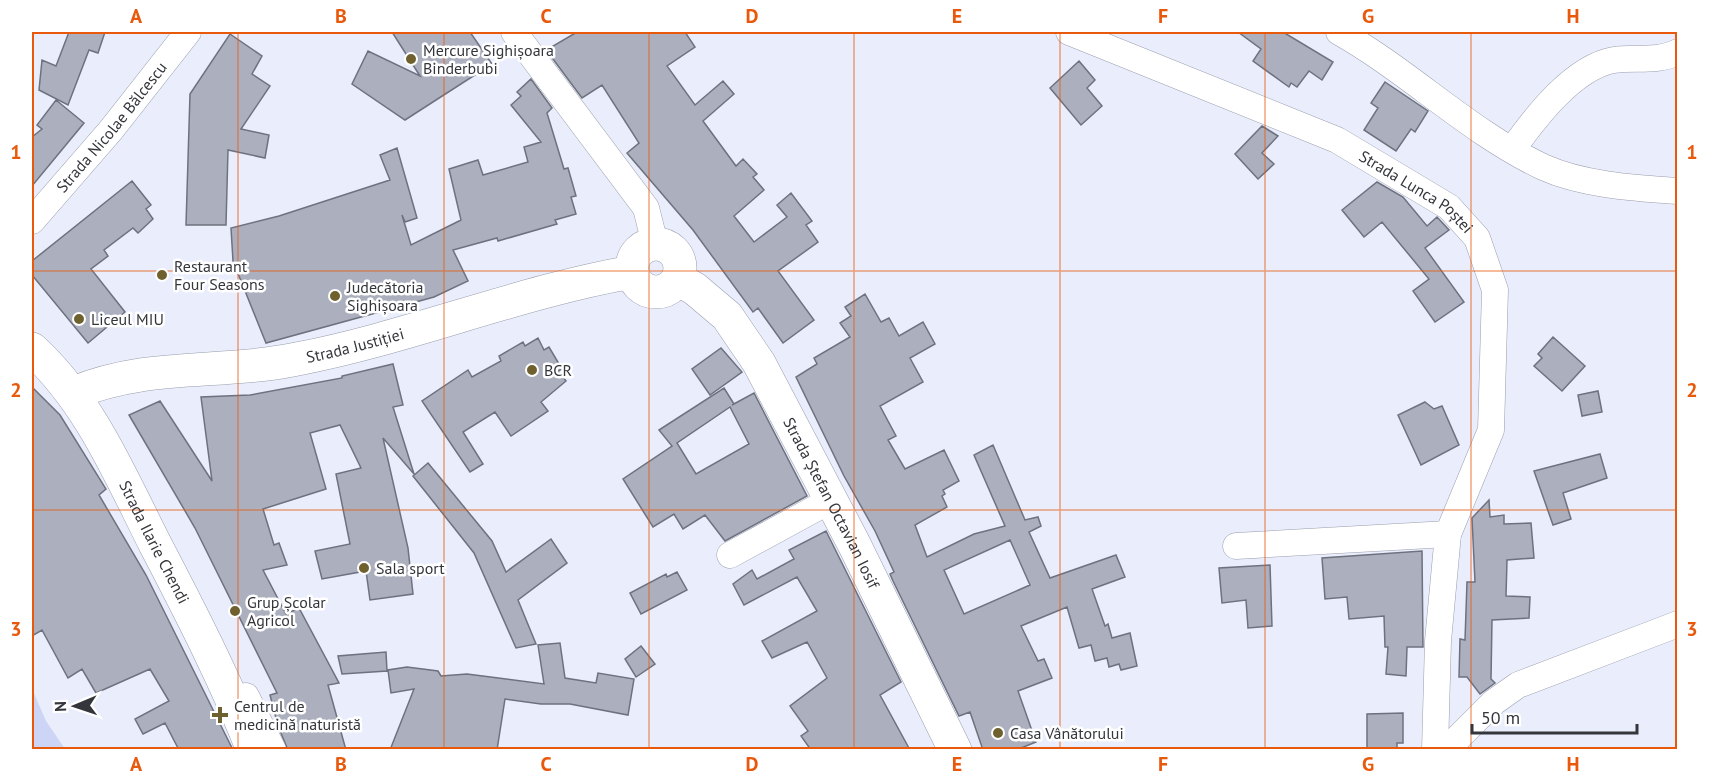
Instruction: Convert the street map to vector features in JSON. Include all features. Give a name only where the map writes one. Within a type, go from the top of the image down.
[{"type":"main road","points":[[655,244],[663,245],[677,255],[681,271],[678,279],[666,290],[652,292],[639,285],[632,272],[635,257],[640,250],[655,244]]},
{"type":"main road","name":"Strada Justiției","points":[[74,393],[122,376],[259,365],[324,354],[567,285],[632,272]]},
{"type":"main road","name":"Strada Ștefan Octavian Iosif","points":[[678,279],[712,301],[744,338],[777,394],[955,750]]},
{"type":"main road","name":"Strada Ilarie Chendi","points":[[32,349],[74,393],[107,449],[192,615],[253,750]]},
{"type":"street","name":"Strada Nicolae Bălcescu","points":[[32,221],[111,130],[188,32]]},
{"type":"street","points":[[514,32],[646,208],[655,244]]},
{"type":"street","name":"Strada Lunca Poștei","points":[[1070,32],[1337,140],[1449,207],[1477,238],[1495,290],[1491,430],[1448,534],[1438,641],[1435,750]]},
{"type":"street","points":[[1339,32],[1366,47],[1512,150],[1545,168],[1579,178],[1620,185],[1677,190]]},
{"type":"street","points":[[1512,150],[1533,120],[1571,83],[1593,67],[1613,60],[1669,56],[1677,52]]},
{"type":"street","points":[[730,555],[831,500]]},
{"type":"street","points":[[1236,546],[1448,534]]},
{"type":"street","points":[[192,615],[209,627],[218,640],[273,750]]},
{"type":"street","points":[[1446,750],[1494,702],[1518,685],[1677,624]]},
{"type":"shaded area","points":[[32,689],[46,721],[65,749],[32,749]]},
{"type":"building","points":[[69,32],[105,32],[98,53],[89,50],[68,105],[39,90],[42,60],[56,66]]},
{"type":"building","points":[[392,32],[470,32],[492,64],[405,120],[352,84],[368,51],[420,76]]},
{"type":"building","points":[[577,32],[685,32],[695,47],[667,66],[695,105],[723,81],[734,94],[703,121],[736,166],[743,159],[757,174],[753,177],[764,190],[734,216],[754,242],[787,217],[777,205],[791,193],[812,221],[806,225],[818,242],[778,271],[814,320],[783,343],[758,308],[753,312],[693,230],[627,153],[639,143],[602,85],[582,98],[553,59],[548,49]]},
{"type":"building","points":[[1238,32],[1283,32],[1333,62],[1322,80],[1309,71],[1297,87],[1291,83],[1289,87],[1253,61],[1261,49]]},
{"type":"building","points":[[230,34],[262,56],[252,74],[270,86],[241,129],[269,135],[265,158],[228,150],[226,225],[186,225],[190,94]]},
{"type":"building","points":[[1079,61],[1095,80],[1087,88],[1102,106],[1081,125],[1050,88]]},
{"type":"building","points":[[531,79],[552,108],[547,113],[564,169],[568,168],[576,196],[571,197],[576,214],[555,220],[557,224],[498,241],[497,238],[453,250],[468,281],[434,297],[266,343],[233,261],[231,228],[279,216],[390,180],[380,155],[397,148],[417,218],[405,222],[402,215],[411,245],[461,220],[449,169],[478,160],[483,175],[528,162],[524,147],[541,142],[511,105],[521,96],[517,92]]},
{"type":"building","points":[[1385,82],[1428,111],[1415,132],[1411,129],[1396,151],[1364,130],[1378,108],[1371,103]]},
{"type":"building","points":[[56,100],[84,123],[32,186],[32,137],[42,129],[37,125]]},
{"type":"building","points":[[1262,126],[1278,136],[1262,153],[1274,164],[1258,179],[1235,154]]},
{"type":"building","points":[[132,181],[151,205],[146,209],[153,219],[138,233],[133,228],[104,250],[108,256],[91,269],[125,312],[88,343],[32,275],[32,261]]},
{"type":"building","points":[[1377,182],[1403,197],[1427,226],[1437,217],[1449,230],[1425,248],[1464,302],[1435,322],[1413,291],[1429,279],[1382,222],[1364,237],[1342,210]]},
{"type":"building","points":[[865,294],[881,322],[889,318],[899,336],[923,322],[935,344],[910,358],[923,382],[880,406],[896,436],[888,440],[905,469],[944,450],[959,481],[943,490],[945,494],[942,496],[947,507],[915,525],[927,557],[974,534],[1005,526],[974,455],[993,445],[1025,520],[1038,517],[1041,526],[1029,532],[1050,578],[1116,555],[1125,577],[1092,589],[1105,626],[1108,624],[1112,638],[1130,633],[1137,666],[1121,670],[1119,664],[1109,667],[1107,658],[1095,661],[1091,645],[1079,648],[1067,607],[1021,626],[1038,661],[1044,659],[1052,678],[1018,691],[1036,742],[1016,750],[983,750],[970,712],[959,716],[893,581],[890,574],[894,572],[875,531],[844,476],[796,377],[817,364],[814,358],[850,337],[840,323],[851,316],[845,307]],"holes":[[[1010,540],[1030,585],[964,614],[944,570]]]},
{"type":"building","points":[[1553,337],[1585,366],[1562,391],[1534,366],[1542,358],[1538,354]]},
{"type":"building","points":[[538,338],[544,350],[549,347],[562,369],[558,371],[566,381],[541,402],[548,411],[511,436],[495,412],[463,432],[483,464],[470,472],[422,401],[468,370],[472,377],[501,361],[499,356],[523,342],[525,346]]},
{"type":"building","points":[[721,348],[742,372],[710,395],[692,369]]},
{"type":"building","points":[[393,364],[403,405],[393,407],[414,474],[383,438],[408,548],[413,594],[370,600],[366,571],[322,579],[315,551],[350,544],[336,474],[361,468],[340,425],[310,433],[326,489],[263,509],[274,545],[279,543],[287,565],[263,570],[286,614],[299,608],[339,683],[328,685],[346,750],[288,750],[278,726],[270,695],[277,693],[195,528],[129,415],[160,401],[212,481],[201,397],[250,395],[342,378],[342,376]]},
{"type":"building","points":[[32,387],[60,415],[106,489],[99,495],[146,575],[233,750],[179,750],[165,723],[143,734],[135,719],[169,701],[150,669],[96,693],[82,669],[68,678],[42,630],[32,636]]},
{"type":"building","points":[[724,388],[734,404],[754,393],[807,496],[725,541],[705,515],[683,529],[674,514],[653,527],[623,479],[672,446],[659,430]],"holes":[[[730,407],[749,444],[696,474],[677,443]]]},
{"type":"building","points":[[1598,391],[1602,412],[1582,416],[1578,395]]},
{"type":"building","points":[[1425,402],[1434,409],[1442,406],[1459,445],[1421,465],[1398,415]]},
{"type":"building","points":[[1600,454],[1607,478],[1563,493],[1571,519],[1553,525],[1534,471]]},
{"type":"building","points":[[428,463],[492,541],[506,572],[551,539],[567,563],[518,600],[536,644],[516,648],[474,553],[413,476]]},
{"type":"building","points":[[1489,500],[1490,517],[1504,515],[1504,524],[1531,523],[1534,558],[1507,560],[1506,596],[1530,597],[1529,618],[1492,620],[1491,679],[1495,683],[1480,694],[1467,677],[1459,677],[1460,639],[1465,640],[1467,582],[1475,582],[1472,518]]},
{"type":"building","points":[[826,531],[901,682],[880,695],[910,750],[811,750],[801,736],[808,731],[790,706],[827,678],[807,642],[772,658],[762,641],[817,611],[797,577],[744,605],[733,584],[752,570],[757,579],[794,559],[789,550]]},
{"type":"building","points":[[1422,551],[1423,647],[1407,647],[1406,676],[1386,674],[1388,647],[1385,647],[1384,616],[1349,619],[1347,597],[1325,599],[1322,558]]},
{"type":"building","points":[[1270,565],[1272,626],[1248,628],[1246,600],[1222,603],[1219,568]]},
{"type":"building","points":[[677,572],[687,590],[641,614],[630,593],[666,574],[667,577]]},
{"type":"building","points":[[560,643],[565,678],[596,683],[598,673],[634,679],[628,715],[570,704],[541,704],[505,699],[497,750],[390,750],[414,689],[391,693],[388,670],[407,667],[438,671],[441,676],[467,674],[544,684],[538,645]]},
{"type":"building","points":[[641,646],[655,664],[636,677],[625,659]]},
{"type":"building","points":[[386,652],[387,671],[342,674],[338,656]]},
{"type":"building","points":[[1403,713],[1403,743],[1397,743],[1397,750],[1367,750],[1367,714]]},
{"type":"place","name":"Mercure Sighișoara Binderbubi","points":[[411,59]]},
{"type":"place","name":"Restaurant Four Seasons","points":[[162,275]]},
{"type":"place","name":"Judecătoria Sighișoara","points":[[335,296]]},
{"type":"place","name":"Liceul MIU","points":[[79,319]]},
{"type":"place","name":"BCR","points":[[532,370]]},
{"type":"place","name":"Sala sport","points":[[364,568]]},
{"type":"place","name":"Grup Școlar Agricol","points":[[235,611]]},
{"type":"place","name":"Centrul de medicină naturistă","points":[[220,715]]},
{"type":"place","name":"Casa Vânătorului","points":[[998,733]]}]
